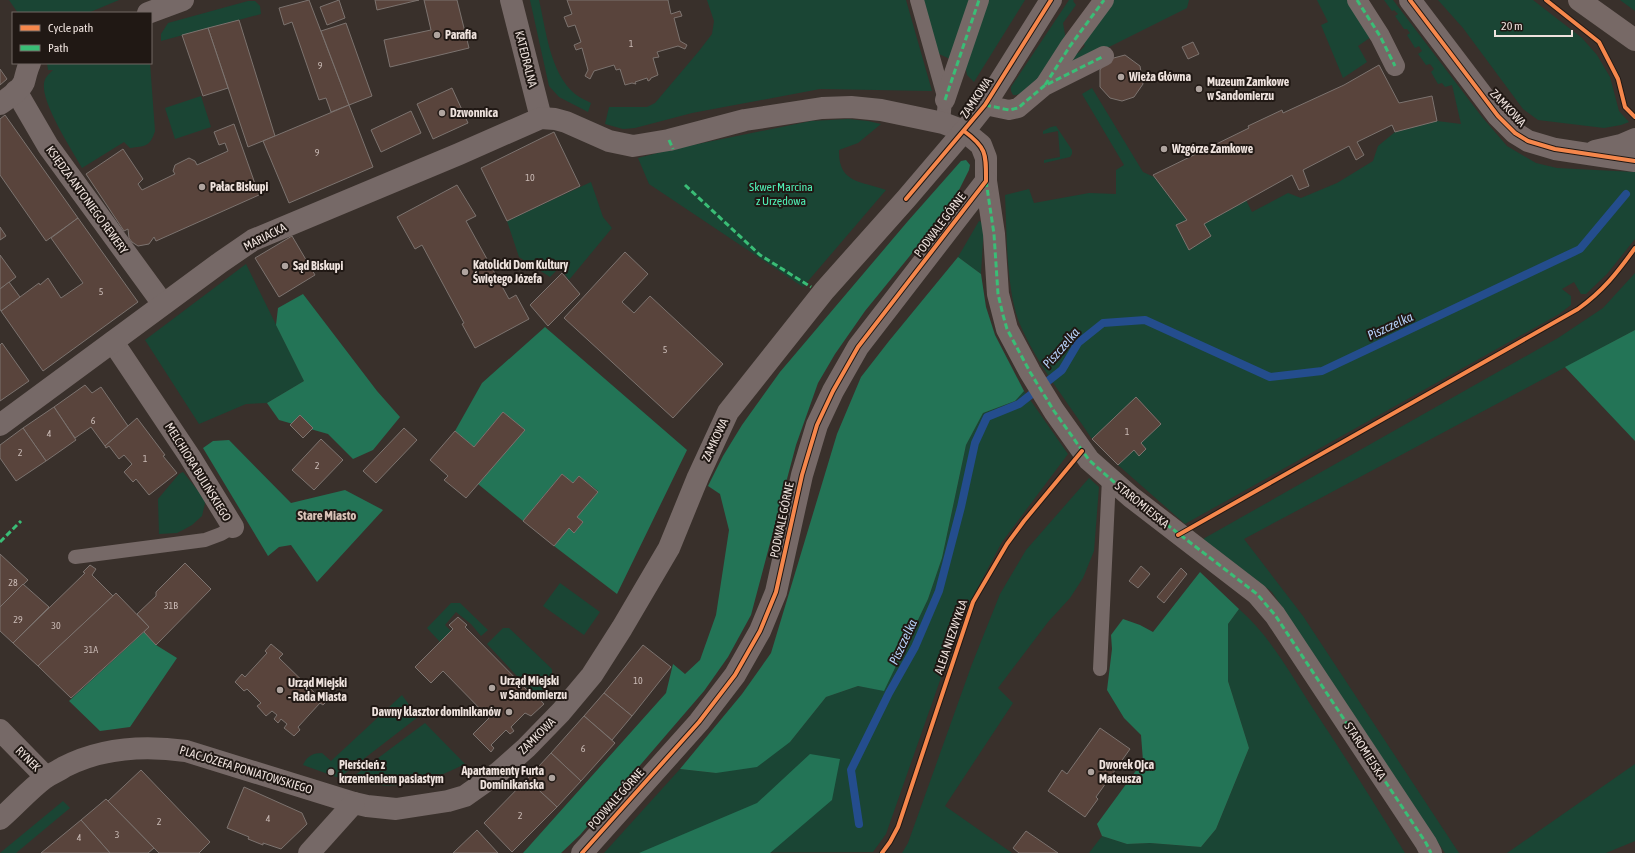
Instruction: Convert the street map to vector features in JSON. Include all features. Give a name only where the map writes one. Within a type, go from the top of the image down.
[{"type":"main road","points":[[1579,0],[1635,40]]},
{"type":"street","points":[[151,12],[183,0]]},
{"type":"street","name":"KATEDRALNA","points":[[511,0],[541,118]]},
{"type":"street","points":[[945,100],[979,0]]},
{"type":"street","name":"ZAMKOWA","points":[[354,803],[396,809],[441,802],[465,796],[499,772],[526,748],[561,712],[595,669],[622,628],[669,548],[698,477],[728,412],[824,291],[985,105],[1051,0]]},
{"type":"street","points":[[1044,86],[1070,46],[1104,0]]},
{"type":"street","points":[[1357,0],[1380,36],[1395,66]]},
{"type":"street","name":"ZAMKOWA","points":[[1410,0],[1498,116],[1515,133],[1528,141],[1555,149],[1635,161]]},
{"type":"street","points":[[985,105],[1009,110],[1018,108],[1044,86],[1104,56]]},
{"type":"street","points":[[8,98],[24,83],[27,68],[29,64]]},
{"type":"street","name":"KSIĘDZA ANTONIEGO REWERY","points":[[8,98],[48,146],[163,304]]},
{"type":"street","name":"STAROMIEJSKA","points":[[541,118],[556,119],[566,122],[609,141],[633,146],[669,140],[745,120],[822,108],[851,107],[881,110],[943,123],[964,131],[981,145],[986,158],[986,181],[994,234],[998,294],[1003,315],[1007,329],[1030,372],[1054,411],[1089,460],[1172,530],[1257,594],[1275,615],[1426,843],[1431,853]]},
{"type":"street","name":"MARIACKA","points":[[0,425],[163,304],[254,240],[541,118]]},
{"type":"street","name":"ZAMKOWA","points":[[1582,153],[1622,145],[1635,139]]},
{"type":"street","name":"PODWALE GÓRNE","points":[[582,853],[699,722],[735,675],[760,631],[776,592],[802,475],[817,425],[833,391],[858,347],[986,181]]},
{"type":"street","name":"MELCHIORA BULIŃSKIEGO","points":[[113,342],[190,457],[233,527]]},
{"type":"street","name":"RYNEK","points":[[0,730],[46,777],[0,819]]},
{"type":"street","name":"PLAC JÓZEFA PONIATOWSKIEGO","points":[[46,777],[78,760],[99,752],[132,747],[164,748],[186,751],[354,803]]},
{"type":"street","points":[[309,853],[354,803]]},
{"type":"lane","points":[[917,0],[945,100],[943,123]]},
{"type":"lane","points":[[1100,669],[1109,478]]},
{"type":"lane","name":"MELCHIORA BULIŃSKIEGO","points":[[74,557],[205,540],[221,534],[233,527]]},
{"type":"green space","points":[[9,0],[119,0],[90,12],[17,12]]},
{"type":"green space","points":[[530,0],[539,0],[554,63],[560,75],[575,94],[591,103],[588,112],[559,97],[549,86]]},
{"type":"green space","points":[[707,0],[906,0],[932,91],[820,89],[692,113],[635,128],[623,129],[605,124],[609,107],[647,107],[655,103],[699,51],[712,34],[714,21]]},
{"type":"green space","points":[[922,0],[972,0],[952,60],[937,53]]},
{"type":"green space","points":[[983,0],[1025,0],[974,82],[967,75],[965,64]]},
{"type":"green space","points":[[1069,0],[1074,0],[1073,1],[1076,5],[1063,23],[1066,40],[1050,64],[1035,82],[1020,94],[1013,95],[1011,87]]},
{"type":"green space","points":[[1111,0],[1189,0],[1187,8],[1101,51],[1067,63],[1073,53],[1078,53],[1085,46],[1082,40]]},
{"type":"green space","points":[[1317,0],[1348,0],[1371,37],[1358,46],[1367,62],[1343,78],[1321,25],[1328,22]]},
{"type":"green space","points":[[1384,0],[1393,0],[1482,117],[1507,146],[1536,163],[1557,168],[1635,172],[1635,239],[1607,274],[1586,294],[1581,294],[1574,282],[1562,289],[1571,296],[1571,305],[1559,314],[1185,524],[1118,465],[1134,450],[1140,455],[1146,449],[1141,443],[1161,423],[1136,397],[1092,439],[1034,353],[1019,322],[1009,277],[1005,195],[1029,189],[1034,203],[1089,193],[1116,194],[1116,170],[1124,165],[1082,94],[1092,88],[1143,172],[1154,177],[1187,220],[1177,225],[1204,224],[1246,200],[1252,212],[1288,193],[1301,198],[1337,183],[1373,161],[1378,146],[1395,132],[1437,121],[1461,124],[1452,85],[1445,87],[1442,83],[1438,84],[1431,72],[1434,69],[1430,64],[1426,65],[1418,54],[1422,51],[1419,46],[1415,48],[1407,35],[1410,33],[1407,29],[1404,29],[1395,16],[1398,14],[1394,10],[1392,11]]},
{"type":"green space","points":[[1438,0],[1533,0],[1582,38],[1597,55],[1610,77],[1619,111],[1629,122],[1604,128],[1538,120],[1523,109],[1463,28]]},
{"type":"green space","points":[[1620,0],[1635,0],[1635,11]]},
{"type":"green space","points":[[248,1],[255,1],[260,6],[261,14],[161,41],[161,34],[168,23]]},
{"type":"green space","points":[[47,64],[150,64],[155,131],[149,143],[143,146],[130,148],[124,142],[82,168],[58,126],[47,102],[44,92],[44,83],[46,77],[53,70],[48,70]]},
{"type":"green space","points":[[201,96],[211,127],[175,139],[165,108]]},
{"type":"green space","name":"Skwer Marcina z Urzędowa","points":[[848,119],[881,124],[858,143],[839,150],[840,161],[843,169],[847,175],[853,179],[886,190],[803,287],[649,184],[638,158],[673,149],[811,121]]},
{"type":"green space","points":[[1056,126],[1072,150],[1072,154],[1070,157],[1044,163],[1044,160],[1060,157],[1058,131],[1043,134],[1043,131]]},
{"type":"green space","points":[[966,160],[970,165],[969,170],[958,192],[939,220],[865,311],[835,354],[818,383],[796,445],[751,615],[728,657],[704,691],[580,835],[561,853],[523,853],[666,693],[673,664],[685,674],[700,660],[716,615],[729,530],[720,494],[708,486],[723,456],[742,425],[780,372],[908,221],[961,161]]},
{"type":"green space","points":[[591,182],[603,217],[612,228],[569,280],[560,267],[550,277],[519,257],[507,221]]},
{"type":"green space","points":[[979,221],[984,223],[981,274],[958,257]]},
{"type":"green space","points":[[958,257],[981,274],[986,307],[995,335],[1024,391],[1015,401],[983,413],[966,445],[942,558],[928,599],[884,691],[858,686],[826,697],[790,742],[757,767],[716,773],[680,769],[742,694],[771,653],[837,434],[861,377]]},
{"type":"green space","points":[[246,264],[304,381],[267,403],[246,404],[199,424],[145,340]]},
{"type":"green space","points":[[1635,273],[1635,330],[1244,539],[1303,616],[1459,853],[1445,853],[1272,592],[1203,539],[1558,338],[1603,308]]},
{"type":"green space","points":[[303,294],[377,391],[400,417],[373,450],[353,459],[328,434],[279,420],[267,403],[304,381],[276,325],[278,308]]},
{"type":"green space","points":[[545,327],[687,450],[617,594],[554,546],[569,528],[574,533],[583,522],[577,517],[598,491],[579,476],[573,483],[562,474],[523,521],[478,484],[524,430],[503,412],[474,447],[455,431],[482,383]]},
{"type":"green space","points":[[1635,330],[1635,441],[1565,367]]},
{"type":"green space","points":[[1024,391],[1068,454],[1002,542],[963,615],[886,834],[873,852],[604,853],[680,769],[716,773],[790,742],[826,697],[858,686],[884,690],[928,599],[942,558],[966,445],[983,413],[1015,401]]},
{"type":"green space","points":[[229,440],[291,503],[345,490],[383,510],[317,582],[291,545],[279,547],[268,556],[203,448],[213,441]]},
{"type":"green space","points":[[183,472],[203,497],[205,503],[202,516],[192,525],[177,533],[159,534],[158,499],[179,474]]},
{"type":"green space","points":[[1089,478],[1099,487],[1094,551],[1083,578],[1070,598],[1048,622],[998,688],[1013,703],[945,806],[1012,853],[902,853],[908,843],[972,664],[1000,594],[1026,550]]},
{"type":"green space","points":[[1200,572],[1239,609],[1228,624],[1228,681],[1249,748],[1216,829],[1201,847],[1150,843],[1127,844],[1102,836],[1097,824],[1143,761],[1141,735],[1124,718],[1107,690],[1112,649],[1111,635],[1123,619],[1140,625],[1153,632]]},
{"type":"green space","points":[[560,583],[600,612],[584,635],[543,606]]},
{"type":"green space","points":[[451,603],[460,603],[488,630],[481,636],[471,624],[456,612],[445,625],[451,631],[440,642],[427,628]]},
{"type":"green space","points":[[1239,609],[1260,630],[1278,654],[1405,853],[1089,853],[1102,836],[1127,844],[1150,843],[1201,847],[1216,829],[1249,748],[1228,681],[1228,624]]},
{"type":"green space","points":[[503,628],[509,628],[552,669],[552,682],[539,696],[530,690],[487,644]]},
{"type":"green space","points":[[144,632],[156,645],[177,658],[130,727],[100,731],[69,701]]},
{"type":"green space","points":[[402,695],[418,717],[339,778],[303,765],[308,757],[319,753],[322,753],[331,761]]},
{"type":"green space","points":[[425,723],[465,764],[430,779],[407,784],[368,784],[372,781],[368,776],[359,782],[350,779]]},
{"type":"green space","points":[[810,754],[840,759],[832,800],[770,853],[639,853],[757,803]]},
{"type":"green space","points":[[1635,764],[1635,841],[1606,853],[1507,853]]},
{"type":"green space","points":[[63,801],[70,808],[16,853],[0,853]]},
{"type":"building","points":[[309,0],[349,105],[331,112],[326,98],[319,100],[292,22],[284,25],[279,8]]},
{"type":"building","points":[[339,0],[345,18],[327,25],[320,7]]},
{"type":"building","points":[[375,0],[419,0],[377,10]]},
{"type":"building","name":"Parafia","points":[[424,0],[457,0],[469,48],[390,67],[384,40],[431,30]]},
{"type":"building","points":[[567,0],[668,0],[671,14],[680,11],[682,16],[674,18],[680,41],[687,45],[685,49],[678,46],[657,52],[659,57],[653,58],[658,75],[648,81],[647,78],[635,82],[636,84],[632,83],[625,85],[620,69],[616,70],[614,65],[594,71],[590,79],[585,76],[588,70],[582,48],[576,50],[574,45],[581,42],[575,25],[568,27],[564,17],[572,14]]},
{"type":"building","points":[[239,20],[275,136],[248,147],[208,28]]},
{"type":"building","points":[[346,23],[372,96],[349,105],[321,31]]},
{"type":"building","points":[[208,28],[228,88],[203,96],[182,35]]},
{"type":"building","points":[[1193,42],[1199,54],[1188,59],[1182,47]]},
{"type":"building","name":"Wieża Główna","points":[[1125,55],[1140,66],[1143,84],[1134,97],[1122,101],[1110,98],[1100,87],[1100,70],[1106,60]]},
{"type":"building","points":[[1379,65],[1399,103],[1432,96],[1437,121],[1395,132],[1392,125],[1357,142],[1364,155],[1356,160],[1349,146],[1303,170],[1309,186],[1299,190],[1292,175],[1204,224],[1211,236],[1189,250],[1176,225],[1187,220],[1153,175],[1249,128],[1248,126],[1282,110],[1283,113],[1344,85]]},
{"type":"building","points":[[0,69],[7,79],[0,85]]},
{"type":"building","points":[[452,88],[468,123],[433,139],[417,104]]},
{"type":"building","points":[[349,105],[373,167],[289,203],[263,141]]},
{"type":"building","points":[[411,111],[421,133],[381,152],[371,130]]},
{"type":"building","points":[[5,115],[78,218],[46,241],[0,175],[0,119]]},
{"type":"building","name":"Pałac Biskupi","points":[[234,124],[259,195],[156,241],[154,237],[149,244],[138,246],[132,242],[129,238],[128,229],[124,231],[86,174],[123,149],[143,179],[138,184],[142,190],[175,174],[173,171],[175,165],[189,158],[195,161],[197,165],[228,151],[225,143],[219,145],[214,132]]},
{"type":"building","points":[[554,132],[580,186],[507,221],[481,168]]},
{"type":"building","name":"Katolicki Dom Kultury Świętego Józefa","points":[[457,185],[476,216],[466,221],[509,299],[516,295],[529,319],[475,348],[462,324],[464,323],[422,245],[415,249],[397,217]]},
{"type":"building","points":[[78,218],[138,302],[43,371],[1,311],[48,278],[61,298],[83,283],[51,238]]},
{"type":"building","points":[[0,227],[6,236],[0,240]]},
{"type":"building","name":"Sąd Biskupi","points":[[292,236],[315,275],[279,297],[255,258]]},
{"type":"building","points":[[625,252],[648,274],[622,302],[634,313],[650,296],[723,364],[673,418],[564,318]]},
{"type":"building","points":[[0,255],[16,277],[0,289]]},
{"type":"building","points":[[562,273],[580,294],[548,326],[530,305]]},
{"type":"building","points":[[9,282],[20,297],[1,311],[0,289]]},
{"type":"building","points":[[2,343],[29,381],[0,401],[0,345]]},
{"type":"building","points":[[85,385],[92,393],[101,387],[128,426],[105,446],[91,427],[75,438],[54,407]]},
{"type":"building","points":[[1136,397],[1161,424],[1141,443],[1146,449],[1139,456],[1134,450],[1118,465],[1092,439]]},
{"type":"building","points":[[54,407],[76,440],[46,461],[23,428]]},
{"type":"building","points":[[503,412],[525,430],[466,498],[444,480],[448,476],[430,460],[455,431],[474,447]]},
{"type":"building","points":[[300,415],[313,428],[303,438],[290,425]]},
{"type":"building","points":[[137,418],[165,455],[163,456],[177,473],[149,495],[136,479],[133,482],[124,472],[132,464],[124,455],[119,459],[109,446],[106,448],[105,446]]},
{"type":"building","points":[[23,428],[46,461],[16,481],[0,458],[0,445]]},
{"type":"building","points":[[404,428],[417,440],[376,483],[363,471]]},
{"type":"building","points":[[321,439],[343,460],[314,490],[292,470]]},
{"type":"building","points":[[562,474],[573,483],[579,476],[598,492],[577,517],[583,522],[574,533],[569,528],[554,546],[523,521]]},
{"type":"building","points":[[0,554],[28,580],[0,607]]},
{"type":"building","points":[[185,563],[211,589],[156,645],[144,632],[149,627],[137,614],[156,596],[156,592]]},
{"type":"building","points":[[90,565],[96,569],[92,575],[113,596],[38,666],[13,643],[85,573],[83,572]]},
{"type":"building","points":[[1141,566],[1150,574],[1138,588],[1129,581]]},
{"type":"building","points":[[1181,568],[1187,574],[1164,603],[1157,597]]},
{"type":"building","points":[[23,584],[49,607],[13,643],[0,631],[0,607]]},
{"type":"building","points":[[116,593],[149,627],[71,698],[38,666]]},
{"type":"building","name":"Urząd Miejski w Sandomierzu","points":[[458,617],[467,625],[465,627],[532,695],[534,693],[544,704],[531,716],[525,713],[511,727],[514,731],[510,734],[506,730],[491,745],[494,748],[491,752],[473,734],[489,718],[443,671],[431,683],[415,667],[453,629],[449,625]]},
{"type":"building","name":"Urząd Miejski - Rada Miasta","points":[[271,644],[283,654],[279,658],[318,696],[322,692],[329,699],[323,705],[320,703],[298,727],[300,730],[294,736],[284,728],[287,724],[281,719],[278,723],[274,719],[277,715],[272,711],[266,716],[257,706],[261,703],[247,689],[244,691],[235,682],[242,674],[245,677],[267,653],[265,651]]},
{"type":"building","points":[[643,645],[671,667],[632,716],[604,693]]},
{"type":"building","points":[[604,693],[632,716],[612,740],[584,716]]},
{"type":"building","points":[[584,716],[615,743],[581,781],[551,753]]},
{"type":"building","name":"Dworek Ojca Mateusza","points":[[1100,728],[1130,749],[1096,797],[1098,799],[1085,817],[1048,791],[1062,770],[1067,774]]},
{"type":"building","points":[[551,753],[581,781],[557,807],[527,779]]},
{"type":"building","points":[[141,770],[210,842],[199,853],[159,853],[108,801]]},
{"type":"building","points":[[527,779],[557,807],[512,852],[484,823]]},
{"type":"building","points":[[244,787],[302,813],[307,824],[281,849],[263,843],[263,845],[248,839],[249,837],[227,828]]},
{"type":"building","points":[[106,799],[154,848],[148,853],[110,853],[81,820]]},
{"type":"building","points":[[81,820],[110,853],[41,853]]},
{"type":"building","points":[[477,830],[498,853],[453,853]]},
{"type":"building","points":[[1026,831],[1058,853],[1019,853],[1013,848]]},
{"type":"waterway","name":"Piszczelka","points":[[859,824],[851,770],[889,693],[915,647],[939,591],[961,507],[975,443],[987,417],[1019,404],[1062,370],[1078,343],[1103,323],[1145,320],[1270,377],[1322,371],[1580,249],[1626,194]]},
{"type":"marked path","points":[[945,100],[979,0]]},
{"type":"marked path","points":[[1045,85],[1070,46],[1104,0]]},
{"type":"marked path","points":[[1357,0],[1380,36],[1395,66]]},
{"type":"marked path","points":[[985,105],[1009,110],[1018,108],[1044,86],[1104,56]]},
{"type":"marked path","points":[[669,140],[673,149]]},
{"type":"marked path","points":[[986,181],[994,234],[998,294],[1007,329],[1030,372],[1054,411],[1089,460],[1131,497],[1257,594],[1275,615],[1426,843],[1431,853]]},
{"type":"marked path","points":[[685,185],[760,255],[811,287]]},
{"type":"marked path","points":[[0,542],[21,521]]},
{"type":"cycle path","points":[[906,199],[985,105],[1051,0]]},
{"type":"cycle path","points":[[1410,0],[1498,116],[1515,133],[1528,141],[1555,149],[1635,161]]},
{"type":"cycle path","points":[[1546,0],[1599,42],[1618,79],[1625,107],[1635,117]]},
{"type":"cycle path","points":[[582,853],[699,722],[735,675],[760,631],[776,592],[802,475],[817,425],[833,391],[858,347],[986,181],[984,152],[977,142],[964,131]]},
{"type":"cycle path","points":[[1178,535],[1578,309],[1609,281],[1635,248]]},
{"type":"cycle path","name":"ALEJA NIEZWYKŁA","points":[[882,853],[898,827],[973,602],[1007,544],[1024,521],[1082,451]]},
{"type":"place","name":"Parafia","points":[[437,35]]},
{"type":"place","name":"Wieża Główna","points":[[1121,77]]},
{"type":"place","name":"Muzeum Zamkowe w Sandomierzu","points":[[1199,89]]},
{"type":"place","name":"Dzwonnica","points":[[442,113]]},
{"type":"place","name":"Wzgórze Zamkowe","points":[[1164,149]]},
{"type":"place","name":"Pałac Biskupi","points":[[202,187]]},
{"type":"place","name":"Sąd Biskupi","points":[[285,266]]},
{"type":"place","name":"Katolicki Dom Kultury Świętego Józefa","points":[[465,272]]},
{"type":"place","name":"Urząd Miejski w Sandomierzu","points":[[492,688]]},
{"type":"place","name":"Urząd Miejski - Rada Miasta","points":[[280,690]]},
{"type":"place","name":"Dawny klasztor dominikanów","points":[[509,712]]},
{"type":"place","name":"Pierścień z krzemieniem pasiastym","points":[[331,772]]},
{"type":"place","name":"Dworek Ojca Mateusza","points":[[1091,772]]},
{"type":"place","name":"Apartamenty Furta Dominikańska","points":[[552,778]]},
{"type":"district","name":"Stare Miasto","points":[[327,515]]}]
